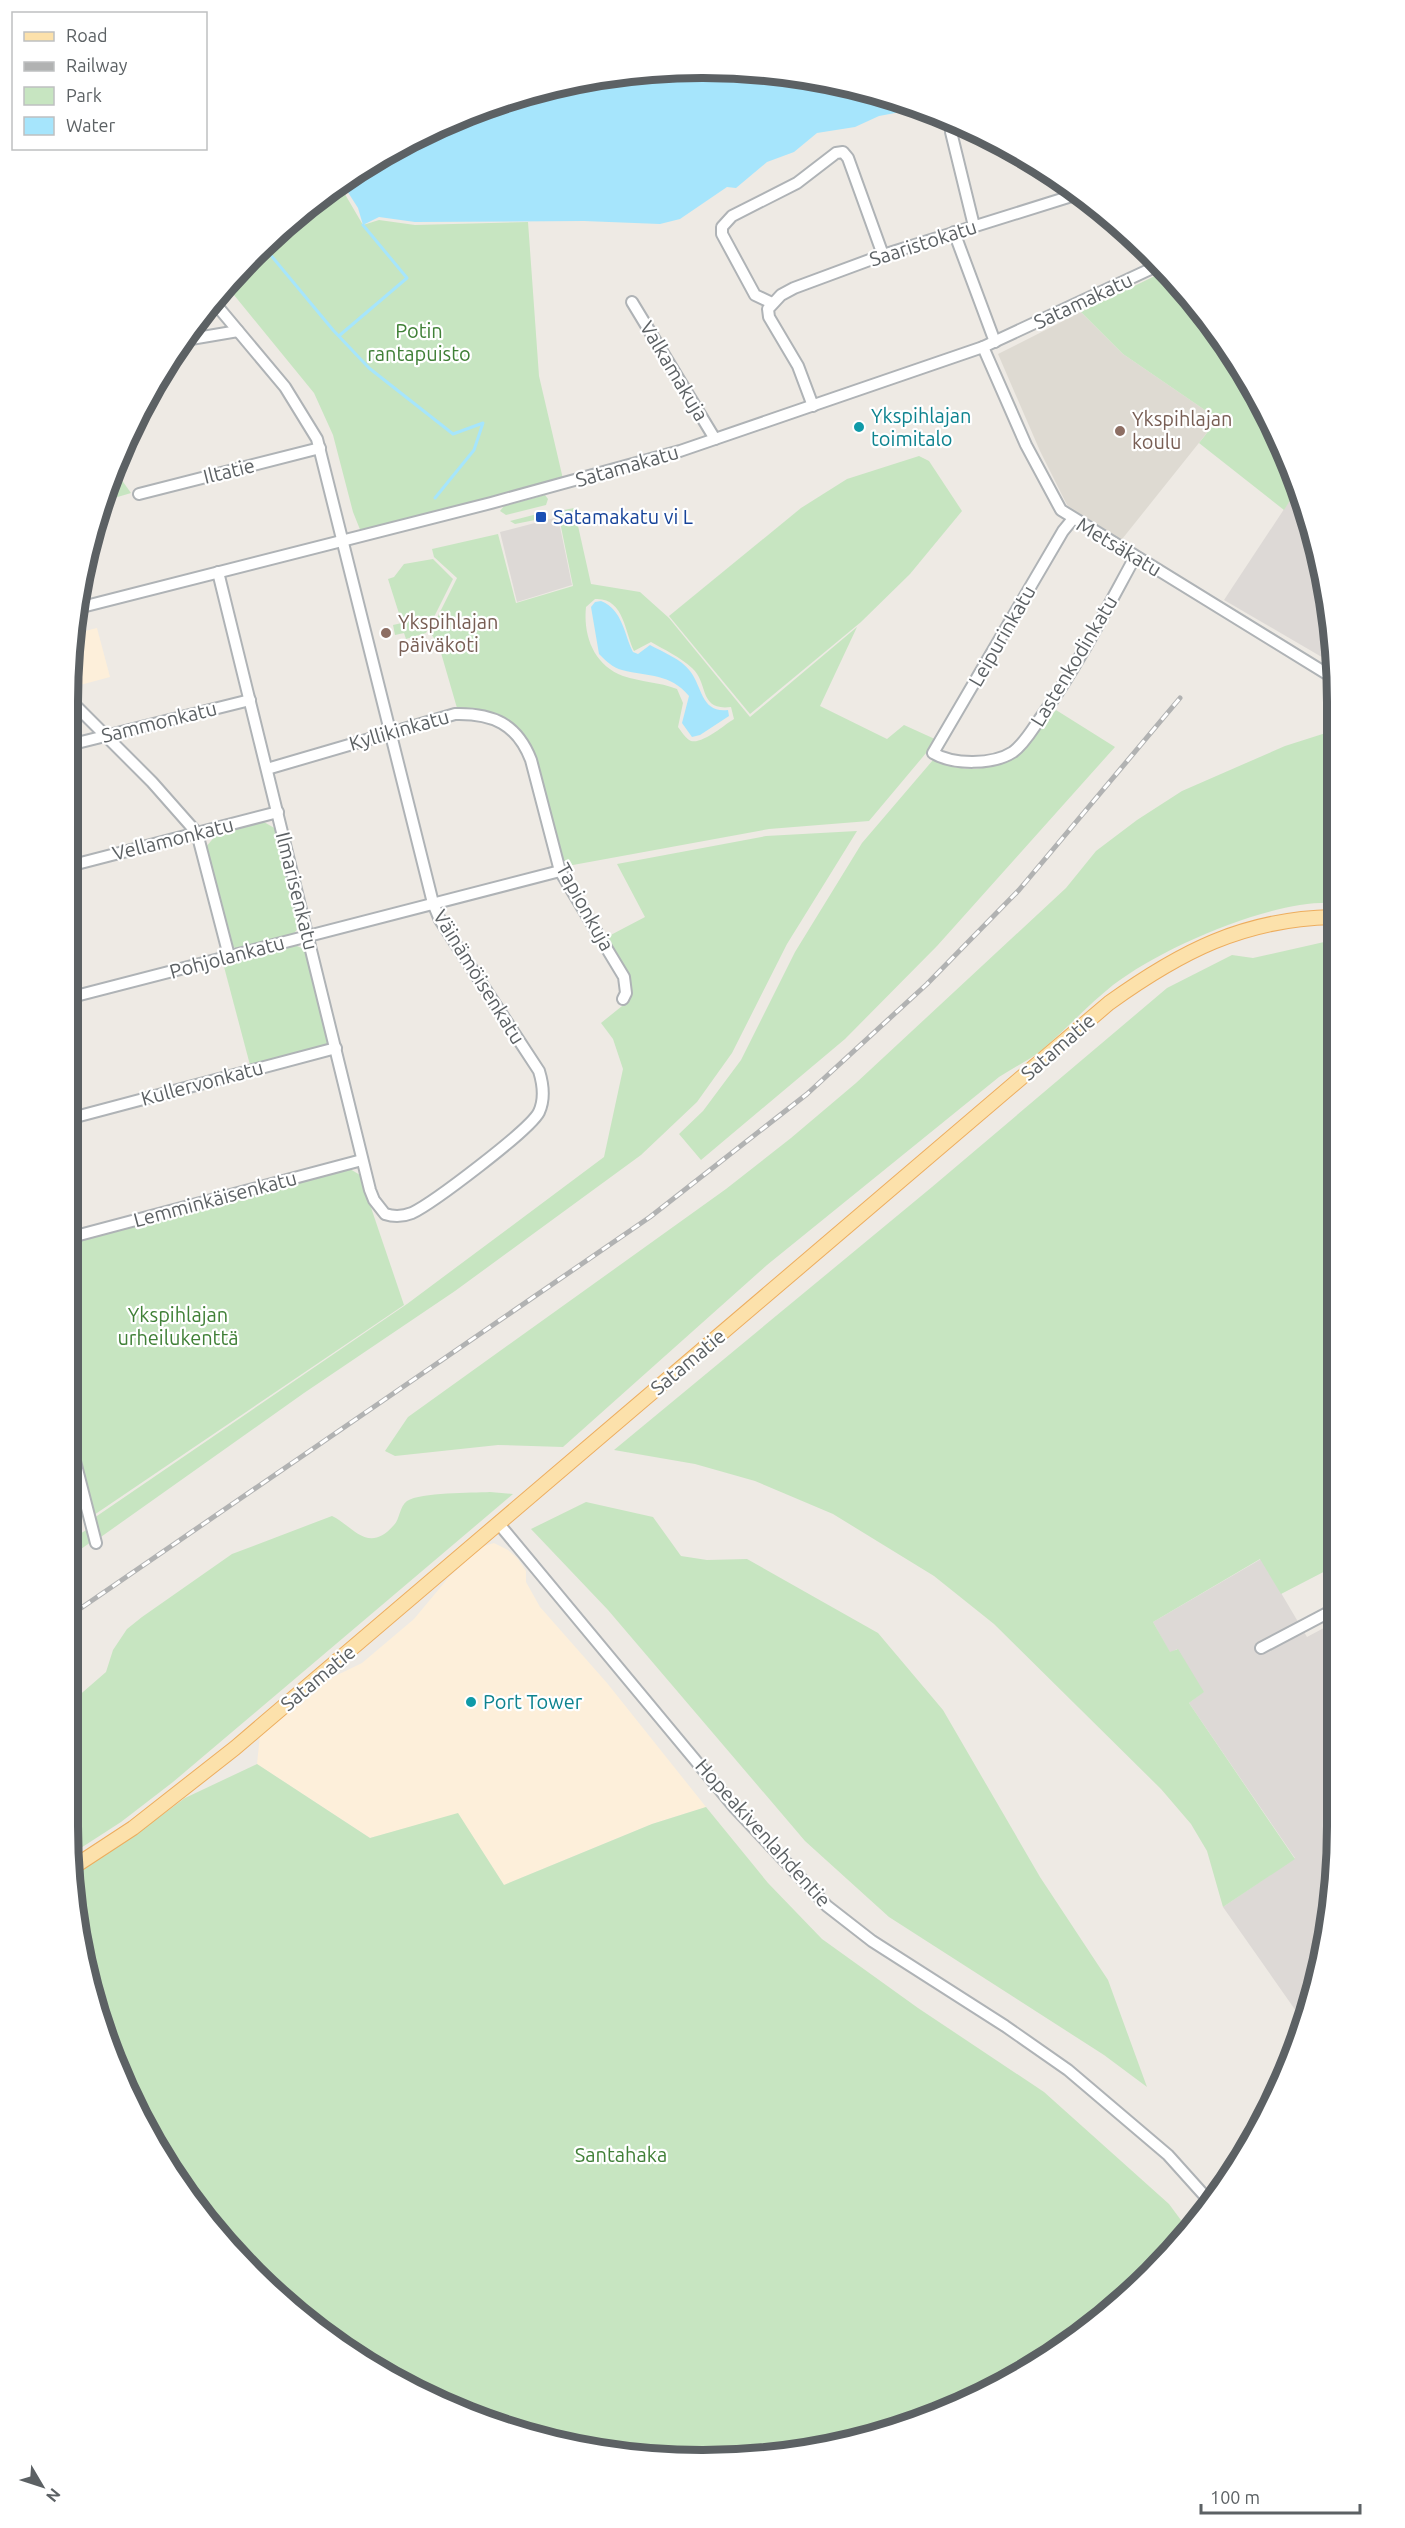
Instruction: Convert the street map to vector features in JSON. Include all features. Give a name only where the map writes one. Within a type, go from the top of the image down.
[{"type":"main road","name":"Satamatie","points":[[79,1863],[182,1792],[1109,1003],[1169,962],[1197,947],[1259,927],[1327,918]]},
{"type":"street","points":[[951,132],[974,226]]},
{"type":"street","points":[[813,406],[798,366],[769,317],[768,309],[772,303],[755,295],[722,234],[724,221],[797,183],[836,153],[843,152],[848,158],[883,255]]},
{"type":"street","name":"Saaristokatu","points":[[772,303],[794,288],[883,255],[1068,197]]},
{"type":"street","points":[[954,232],[995,342]]},
{"type":"street","name":"Satamakatu","points":[[86,606],[628,467],[984,347],[1151,269]]},
{"type":"street","name":"Valkamakuja","points":[[632,302],[715,439]]},
{"type":"street","name":"Väinämöisenkatu","points":[[219,308],[303,412],[320,448],[432,903],[453,940],[539,1071],[543,1082],[540,1111],[520,1134],[425,1204],[401,1216],[385,1214],[379,1208]]},
{"type":"street","points":[[196,338],[238,331]]},
{"type":"street","name":"Metsäkatu","points":[[984,347],[1052,499],[1072,520],[1326,673]]},
{"type":"street","name":"Iltatie","points":[[139,494],[320,448]]},
{"type":"street","name":"Leipurinkatu","points":[[933,753],[1063,531],[1072,520]]},
{"type":"street","name":"Lastenkodinkatu","points":[[933,753],[942,758],[963,762],[992,759],[1012,752],[1050,705],[1135,557]]},
{"type":"street","name":"Ilmarisenkatu","points":[[218,572],[362,1160],[370,1190],[379,1208]]},
{"type":"street","name":"Sammonkatu","points":[[78,742],[250,700]]},
{"type":"street","points":[[78,708],[152,782],[197,833],[229,956]]},
{"type":"street","name":"Kyllikinkatu","points":[[267,769],[455,714],[470,714],[510,727],[525,743]]},
{"type":"street","name":"Tapionkuja","points":[[525,743],[560,871],[624,976],[626,993],[624,999]]},
{"type":"street","name":"Vellamonkatu","points":[[78,864],[278,812]]},
{"type":"street","name":"Pohjolankatu","points":[[78,995],[560,871]]},
{"type":"street","name":"Kullervonkatu","points":[[78,1116],[336,1048]]},
{"type":"street","name":"Lemminkäisenkatu","points":[[78,1235],[362,1160]]},
{"type":"street","points":[[78,1473],[96,1543]]},
{"type":"street","name":"Hopeakivenlahdentie","points":[[499,1524],[735,1808],[827,1906],[872,1941],[1005,2026],[1068,2070],[1168,2155],[1205,2196]]},
{"type":"street","points":[[1261,1648],[1327,1613]]},
{"type":"shaded area","name":"Ykspihlajan koulu","points":[[1081,312],[1123,354],[1218,419],[1119,543],[1067,505],[1040,451],[998,354]]},
{"type":"shaded area","points":[[1292,497],[1306,541],[1315,581],[1326,659],[1224,600]]},
{"type":"shaded area","points":[[558,517],[572,585],[517,602],[500,532]]},
{"type":"shaded area","points":[[97,628],[110,677],[78,685],[79,662],[82,632]]},
{"type":"shaded area","points":[[494,1543],[508,1550],[518,1559],[526,1571],[526,1582],[540,1607],[607,1683],[706,1807],[652,1824],[504,1885],[458,1814],[370,1838],[257,1764],[260,1735],[329,1679],[362,1663],[414,1619],[449,1577],[481,1547]]},
{"type":"shaded area","points":[[1261,1559],[1307,1637],[1327,1626],[1326,1866],[1315,1947],[1298,2014],[1223,1907],[1295,1858],[1189,1703],[1203,1692],[1177,1649],[1170,1653],[1153,1622]]},
{"type":"green space","name":"Potin rantapuisto","points":[[344,192],[363,225],[379,220],[415,225],[528,222],[539,376],[563,479],[361,532],[353,512],[333,435],[314,393],[232,292],[261,261],[322,207]]},
{"type":"green space","points":[[1157,275],[1198,322],[1222,356],[1263,426],[1292,497],[1284,510],[1199,443],[1218,419],[1123,354],[1081,312]]},
{"type":"green space","points":[[919,456],[929,461],[962,511],[910,574],[861,622],[750,714],[669,616],[801,508],[847,479]]},
{"type":"green space","points":[[120,478],[131,493],[112,499]]},
{"type":"green space","points":[[545,495],[548,499],[546,505],[506,515],[500,511],[504,506]]},
{"type":"green space","points":[[574,508],[591,584],[640,592],[669,618],[750,717],[857,627],[820,706],[887,739],[904,725],[937,740],[869,821],[769,829],[562,867],[540,775],[529,743],[510,721],[496,714],[457,708],[439,646],[430,632],[457,578],[434,557],[432,549],[498,534],[516,603],[573,586],[559,511]],"holes":[[[595,599],[605,600],[618,610],[634,651],[651,642],[682,660],[697,674],[713,705],[731,707],[734,719],[707,737],[691,741],[678,727],[683,703],[677,689],[623,676],[605,665],[592,648],[586,628],[586,607]]]},
{"type":"green space","points":[[545,512],[540,519],[515,524],[510,521]]},
{"type":"green space","points":[[433,559],[453,579],[426,633],[406,639],[404,633],[395,635],[393,625],[402,623],[388,579],[394,577],[404,564]]},
{"type":"green space","points":[[1056,710],[1115,747],[937,946],[845,1039],[701,1160],[679,1134],[703,1111],[741,1060],[795,952],[862,843],[933,760],[954,767],[973,769],[989,767],[1018,751]]},
{"type":"green space","points":[[1327,733],[1327,903],[1279,909],[1249,918],[1188,942],[1134,970],[1113,985],[1042,1050],[999,1077],[767,1265],[563,1447],[498,1445],[395,1456],[385,1451],[408,1417],[726,1189],[791,1138],[856,1083],[1066,888],[1096,851],[1137,820],[1182,791],[1285,746]]},
{"type":"green space","points":[[264,822],[276,829],[300,925],[293,935],[237,949],[230,945],[205,848],[217,834]]},
{"type":"green space","points":[[857,831],[787,944],[732,1053],[697,1102],[641,1155],[455,1291],[304,1393],[98,1539],[94,1518],[407,1304],[604,1157],[623,1069],[613,1039],[601,1023],[627,1002],[630,991],[605,938],[645,917],[617,864],[766,836]]},
{"type":"green space","points":[[1327,941],[1327,1570],[1281,1594],[1260,1559],[1153,1622],[1170,1652],[1178,1649],[1204,1692],[1189,1703],[1295,1859],[1223,1907],[1207,1851],[1191,1824],[1161,1789],[994,1624],[934,1576],[833,1514],[755,1481],[695,1464],[614,1450],[932,1187],[1167,988],[1232,955],[1253,958]]},
{"type":"green space","points":[[295,945],[306,950],[328,1045],[250,1065],[223,963]]},
{"type":"green space","name":"Ykspihlajan urheilukenttä","points":[[350,1169],[360,1175],[404,1305],[94,1515],[78,1453],[78,1240]]},
{"type":"green space","points":[[490,1492],[513,1494],[173,1782],[121,1822],[79,1849],[78,1696],[106,1672],[113,1650],[127,1629],[232,1554],[332,1516],[361,1536],[376,1538],[385,1534],[394,1525],[407,1501],[435,1494]]},
{"type":"green space","points":[[586,1502],[653,1517],[681,1556],[707,1560],[747,1559],[878,1633],[943,1710],[1040,1877],[1108,1980],[1147,2087],[1104,2055],[889,1917],[805,1841],[608,1610],[531,1529]]},
{"type":"green space","points":[[88,1529],[91,1542],[78,1551],[78,1535]]},
{"type":"green space","name":"Santahaka","points":[[257,1764],[370,1838],[458,1813],[504,1885],[652,1824],[706,1807],[768,1883],[822,1939],[918,2008],[1044,2092],[1169,2204],[1183,2223],[1144,2267],[1114,2295],[1083,2321],[1015,2366],[979,2386],[903,2417],[824,2438],[743,2449],[662,2449],[621,2445],[541,2429],[502,2417],[426,2386],[356,2345],[322,2321],[261,2267],[233,2237],[183,2172],[142,2102],[126,2064],[99,1987],[83,1907],[79,1870],[131,1838],[185,1798]]},
{"type":"water","points":[[662,79],[743,79],[824,90],[904,111],[879,116],[855,127],[817,133],[794,152],[767,162],[736,188],[727,187],[680,219],[660,224],[584,221],[415,222],[379,217],[363,225],[358,208],[346,190],[426,142],[502,111],[581,90]]},
{"type":"water","points":[[601,601],[614,610],[618,616],[633,652],[638,654],[650,645],[677,659],[690,671],[712,708],[728,710],[729,716],[700,735],[692,737],[682,723],[689,696],[682,689],[658,677],[612,666],[599,654],[591,607],[595,602]]},
{"type":"waterway","points":[[340,335],[407,278],[363,225]]},
{"type":"waterway","points":[[269,253],[333,330],[369,368],[453,434],[483,423],[474,450],[435,498]]},
{"type":"railway","points":[[78,1610],[650,1217],[807,1094],[927,984],[1019,890],[1180,698]]},
{"type":"place","name":"Ykspihlajan toimitalo","points":[[859,427]]},
{"type":"place","name":"Ykspihlajan koulu","points":[[1120,431]]},
{"type":"place","name":"Satamakatu vi L","points":[[541,517]]},
{"type":"place","name":"Ykspihlajan päiväkoti","points":[[386,633]]},
{"type":"place","name":"Port Tower","points":[[471,1702]]}]
